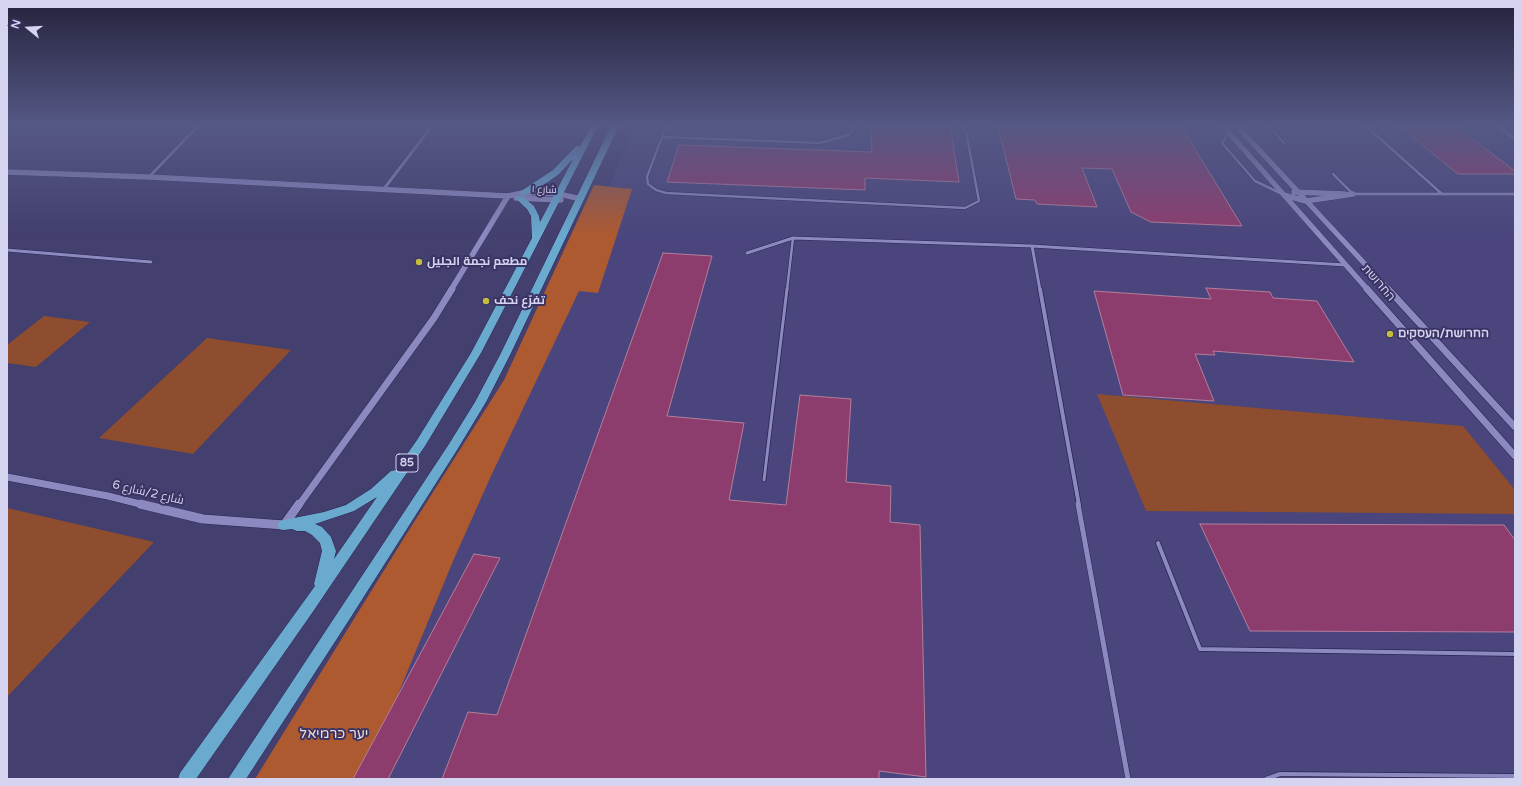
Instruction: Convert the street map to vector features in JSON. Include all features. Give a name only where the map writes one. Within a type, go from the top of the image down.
[{"type":"highway","points":[[536,239],[535,216],[531,208],[521,196],[556,172],[565,163]]},
{"type":"highway","name":"85","points":[[186,779],[320,591],[407,464],[449,398],[476,353],[575,163]]},
{"type":"highway","name":"85","points":[[236,779],[344,616],[461,434],[505,356],[598,163]]},
{"type":"highway","points":[[284,525],[325,518],[350,508],[375,492],[407,464]]},
{"type":"highway","points":[[284,525],[307,526],[317,531],[326,541],[329,551],[320,591]]},
{"type":"street","points":[[149,177],[163,163]]},
{"type":"street","points":[[382,190],[403,163]]},
{"type":"street","name":"החרושת","points":[[1255,163],[1515,456]]},
{"type":"street","name":"החרושת","points":[[1271,163],[1515,427]]},
{"type":"street","points":[[1408,163],[1443,194]]},
{"type":"street","name":"شارع ١","points":[[7,172],[149,177],[581,199]]},
{"type":"street","points":[[1284,195],[1297,191],[1353,194],[1515,194]]},
{"type":"street","points":[[1284,195],[1306,201],[1353,194]]},
{"type":"street","points":[[284,525],[434,318],[508,196]]},
{"type":"street","points":[[747,253],[793,238],[1032,246],[1347,265]]},
{"type":"street","points":[[1032,246],[1128,779]]},
{"type":"street","points":[[7,250],[151,262]]},
{"type":"street","name":"شارع 2/شارع 6","points":[[7,477],[108,496],[203,519],[284,525]]},
{"type":"lane","points":[[652,163],[647,177],[648,184],[656,190],[666,193],[965,208],[979,201],[972,163]]},
{"type":"lane","points":[[1239,163],[1255,181],[1284,195]]},
{"type":"lane","points":[[1333,174],[1353,194]]},
{"type":"lane","points":[[764,480],[793,238]]},
{"type":"lane","points":[[1158,543],[1200,649],[1515,654]]},
{"type":"lane","points":[[1266,779],[1280,774],[1515,776]]},
{"type":"shaded area","points":[[620,163],[1515,163],[1515,779],[316,779],[464,510]]},
{"type":"shaded area","points":[[44,316],[90,322],[36,367],[7,363],[7,345]]},
{"type":"shaded area","points":[[207,338],[291,350],[193,454],[99,438]]},
{"type":"shaded area","points":[[1097,394],[1463,426],[1515,490],[1515,514],[1146,511]]},
{"type":"shaded area","points":[[7,508],[154,542],[7,697]]},
{"type":"green space","name":"יער כרמיאל","points":[[594,185],[632,189],[598,293],[579,291],[490,478],[453,561],[363,779],[255,779],[504,380]]},
{"type":"building","points":[[673,163],[956,163],[959,182],[865,178],[865,190],[667,182]]},
{"type":"building","points":[[1007,163],[1203,163],[1242,226],[1151,222],[1131,212],[1112,169],[1082,168],[1097,207],[1037,204],[1035,200],[1016,199]]},
{"type":"building","points":[[1444,163],[1504,163],[1515,171],[1515,174],[1458,174]]},
{"type":"building","points":[[663,253],[712,256],[667,416],[744,423],[729,500],[786,505],[800,395],[851,399],[846,482],[891,486],[890,522],[920,525],[926,777],[879,771],[879,779],[442,779],[468,712],[497,715]]},
{"type":"building","points":[[1206,288],[1270,292],[1273,298],[1317,301],[1354,362],[1213,351],[1215,355],[1195,354],[1214,401],[1123,395],[1094,291],[1211,299]]},
{"type":"building","points":[[1200,524],[1504,525],[1515,540],[1515,632],[1250,631]]},
{"type":"building","points":[[474,554],[500,558],[388,779],[353,779]]},
{"type":"place","name":"مطعم نجمة الجليل","points":[[419,262]]},
{"type":"place","name":"تفرّع نحف","points":[[486,301]]},
{"type":"place","name":"החרושת/העסקים","points":[[1390,334]]}]
